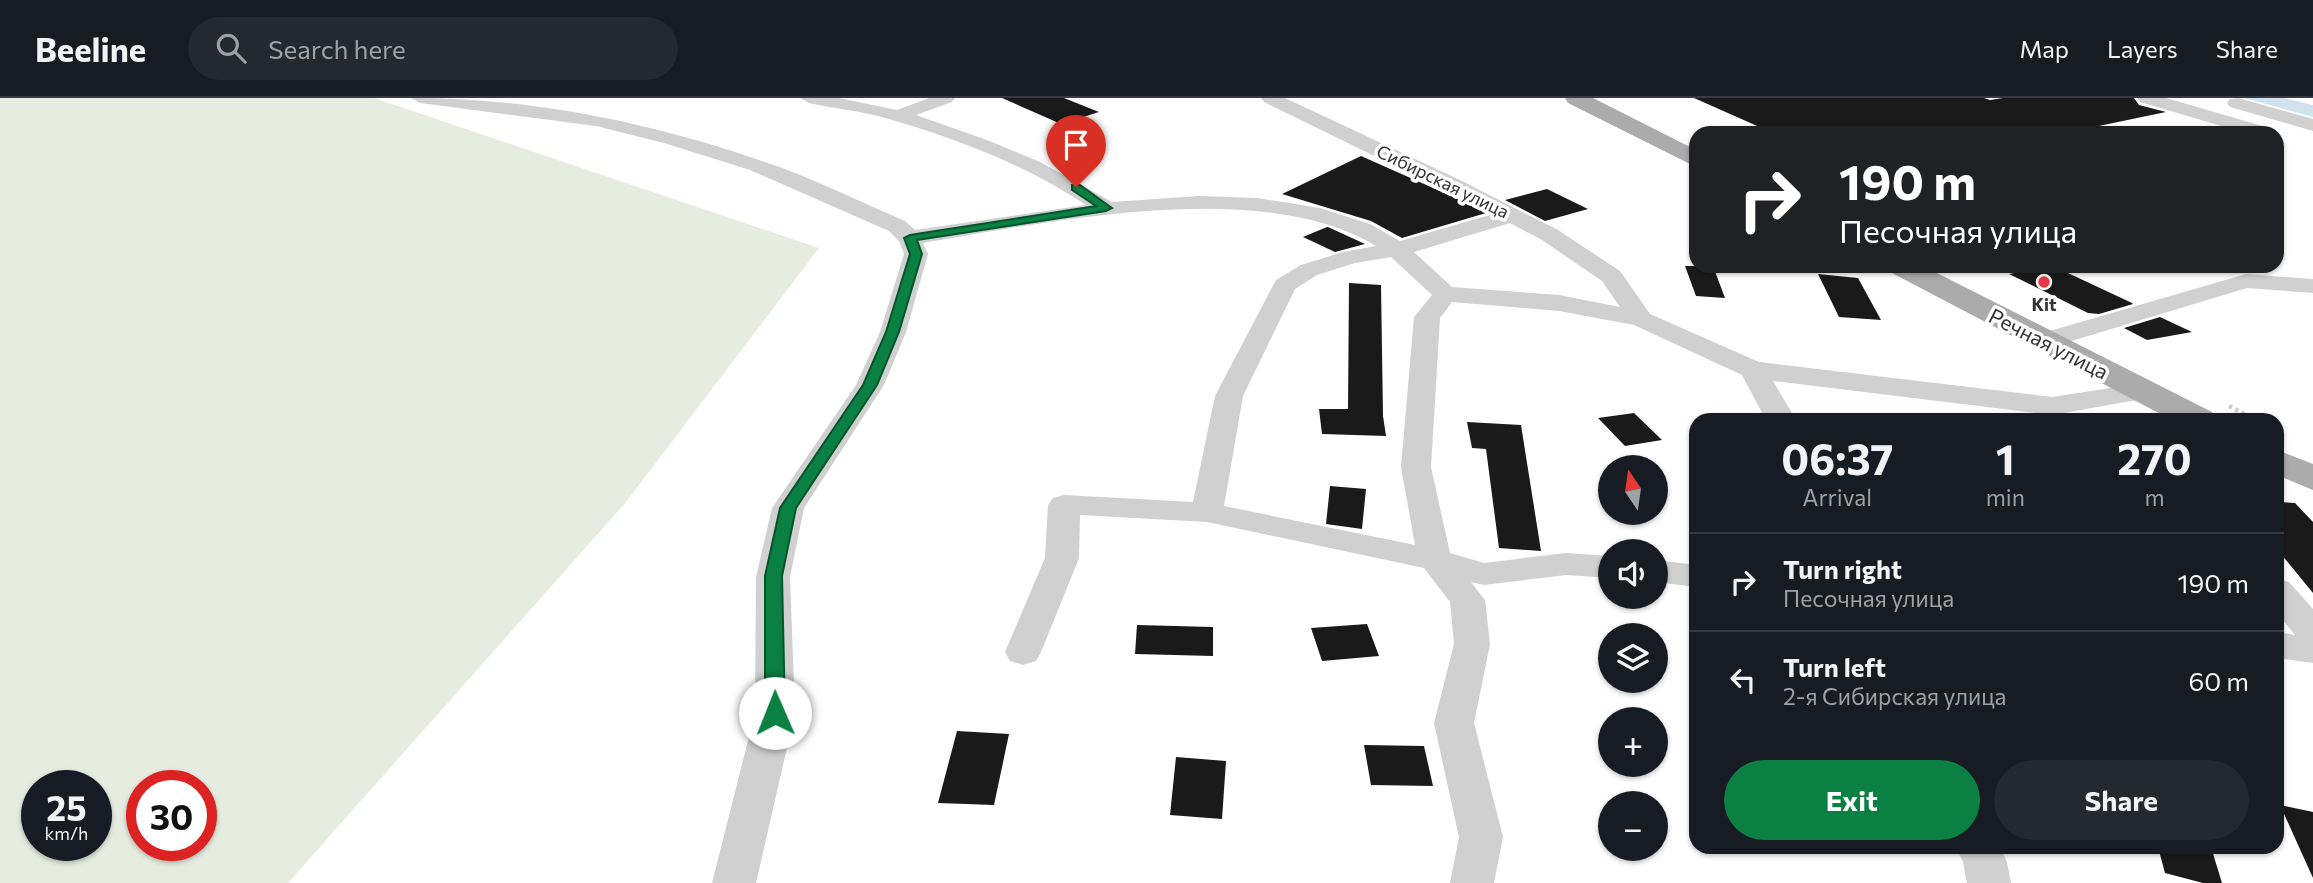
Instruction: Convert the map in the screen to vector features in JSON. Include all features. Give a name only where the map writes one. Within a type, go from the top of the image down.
[{"type":"main road","points":[[1576,98],[1689,156]]},
{"type":"main road","name":"Речная улица","points":[[1914,273],[2185,413]]},
{"type":"main road","points":[[2284,464],[2313,479]]},
{"type":"street","points":[[420,98],[597,120],[671,139],[757,166],[897,226],[910,238],[916,254],[893,332],[870,385],[788,508],[773,576],[775,713],[734,883]]},
{"type":"street","points":[[809,98],[897,116],[1001,153],[1076,187],[1106,208]]},
{"type":"street","points":[[897,116],[946,98]]},
{"type":"street","name":"Сибирская улица","points":[[1269,98],[1453,184],[1550,235],[1611,276],[1641,319]]},
{"type":"street","points":[[2147,98],[2242,126]]},
{"type":"street","points":[[2218,98],[2313,125]]},
{"type":"street","points":[[910,238],[1106,208],[1202,204],[1266,206],[1317,214],[1362,229],[1398,249],[1445,294],[1559,303],[1641,319],[1753,370],[2052,406],[2143,391]]},
{"type":"street","points":[[1207,512],[1229,396],[1284,285],[1309,270],[1351,257],[1398,249],[1512,215]]},
{"type":"street","points":[[2045,341],[2246,281],[2313,286]]},
{"type":"street","points":[[1445,294],[1427,317],[1416,467],[1435,560],[1467,600],[1472,643],[1454,723],[1481,837],[1472,883]]},
{"type":"street","points":[[1753,370],[1777,413]]},
{"type":"street","points":[[2052,406],[2067,413]]},
{"type":"street","points":[[1023,652],[1062,558],[1064,505],[1207,512],[1435,560],[1484,574],[1566,564],[1598,566]]},
{"type":"street","points":[[1668,572],[1689,575]]},
{"type":"street","points":[[2284,598],[2313,632]]},
{"type":"street","points":[[2284,646],[2313,650]]},
{"type":"street","points":[[1981,854],[1989,883]]},
{"type":"shaded area","points":[[0,98],[374,98],[819,248],[626,502],[288,883],[0,883]]},
{"type":"water","points":[[2244,98],[2283,98],[2313,105],[2313,117]]},
{"type":"building","points":[[1002,98],[1064,98],[1099,112],[1061,124]]},
{"type":"building","points":[[1694,98],[2134,98],[2139,105],[2166,112],[2099,126],[1757,126]]},
{"type":"building","points":[[1361,156],[1486,213],[1402,238],[1371,221],[1282,194]]},
{"type":"building","points":[[1547,189],[1588,209],[1545,221],[1505,200]]},
{"type":"building","points":[[1327,227],[1365,244],[1335,252],[1303,237]]},
{"type":"building","points":[[1685,266],[1689,266],[1689,273],[1716,273],[1725,298],[1696,296]]},
{"type":"building","points":[[2068,273],[2133,304],[2099,314],[2088,313],[2009,274]]},
{"type":"building","points":[[1818,274],[1858,278],[1881,320],[1839,317]]},
{"type":"building","points":[[1349,283],[1381,285],[1383,416],[1386,436],[1322,434],[1319,409],[1348,409]]},
{"type":"building","points":[[2160,317],[2192,332],[2147,340],[2124,328]]},
{"type":"building","points":[[1634,413],[1662,440],[1625,446],[1598,418]]},
{"type":"building","points":[[1467,422],[1521,425],[1541,551],[1499,548],[1486,449],[1472,448]]},
{"type":"building","points":[[1330,486],[1366,489],[1362,529],[1326,524]]},
{"type":"building","points":[[2284,502],[2295,503],[2313,522],[2313,593],[2284,558]]},
{"type":"building","points":[[1367,624],[1379,656],[1322,661],[1311,628]]},
{"type":"building","points":[[1137,625],[1213,627],[1213,656],[1135,654]]},
{"type":"building","points":[[957,731],[1009,734],[994,805],[938,803]]},
{"type":"building","points":[[1364,745],[1424,746],[1433,786],[1371,785]]},
{"type":"building","points":[[1176,757],[1226,761],[1222,819],[1170,815]]},
{"type":"building","points":[[2284,806],[2313,812],[2313,878],[2284,814]]},
{"type":"building","points":[[2160,854],[2213,854],[2222,883],[2203,883],[2165,873]]},
{"type":"place","name":"Kit","points":[[2044,282]]},
{"type":"route","points":[[775,713],[773,576],[788,508],[870,385],[893,332],[916,254],[910,238],[1106,208],[1076,187]]}]
